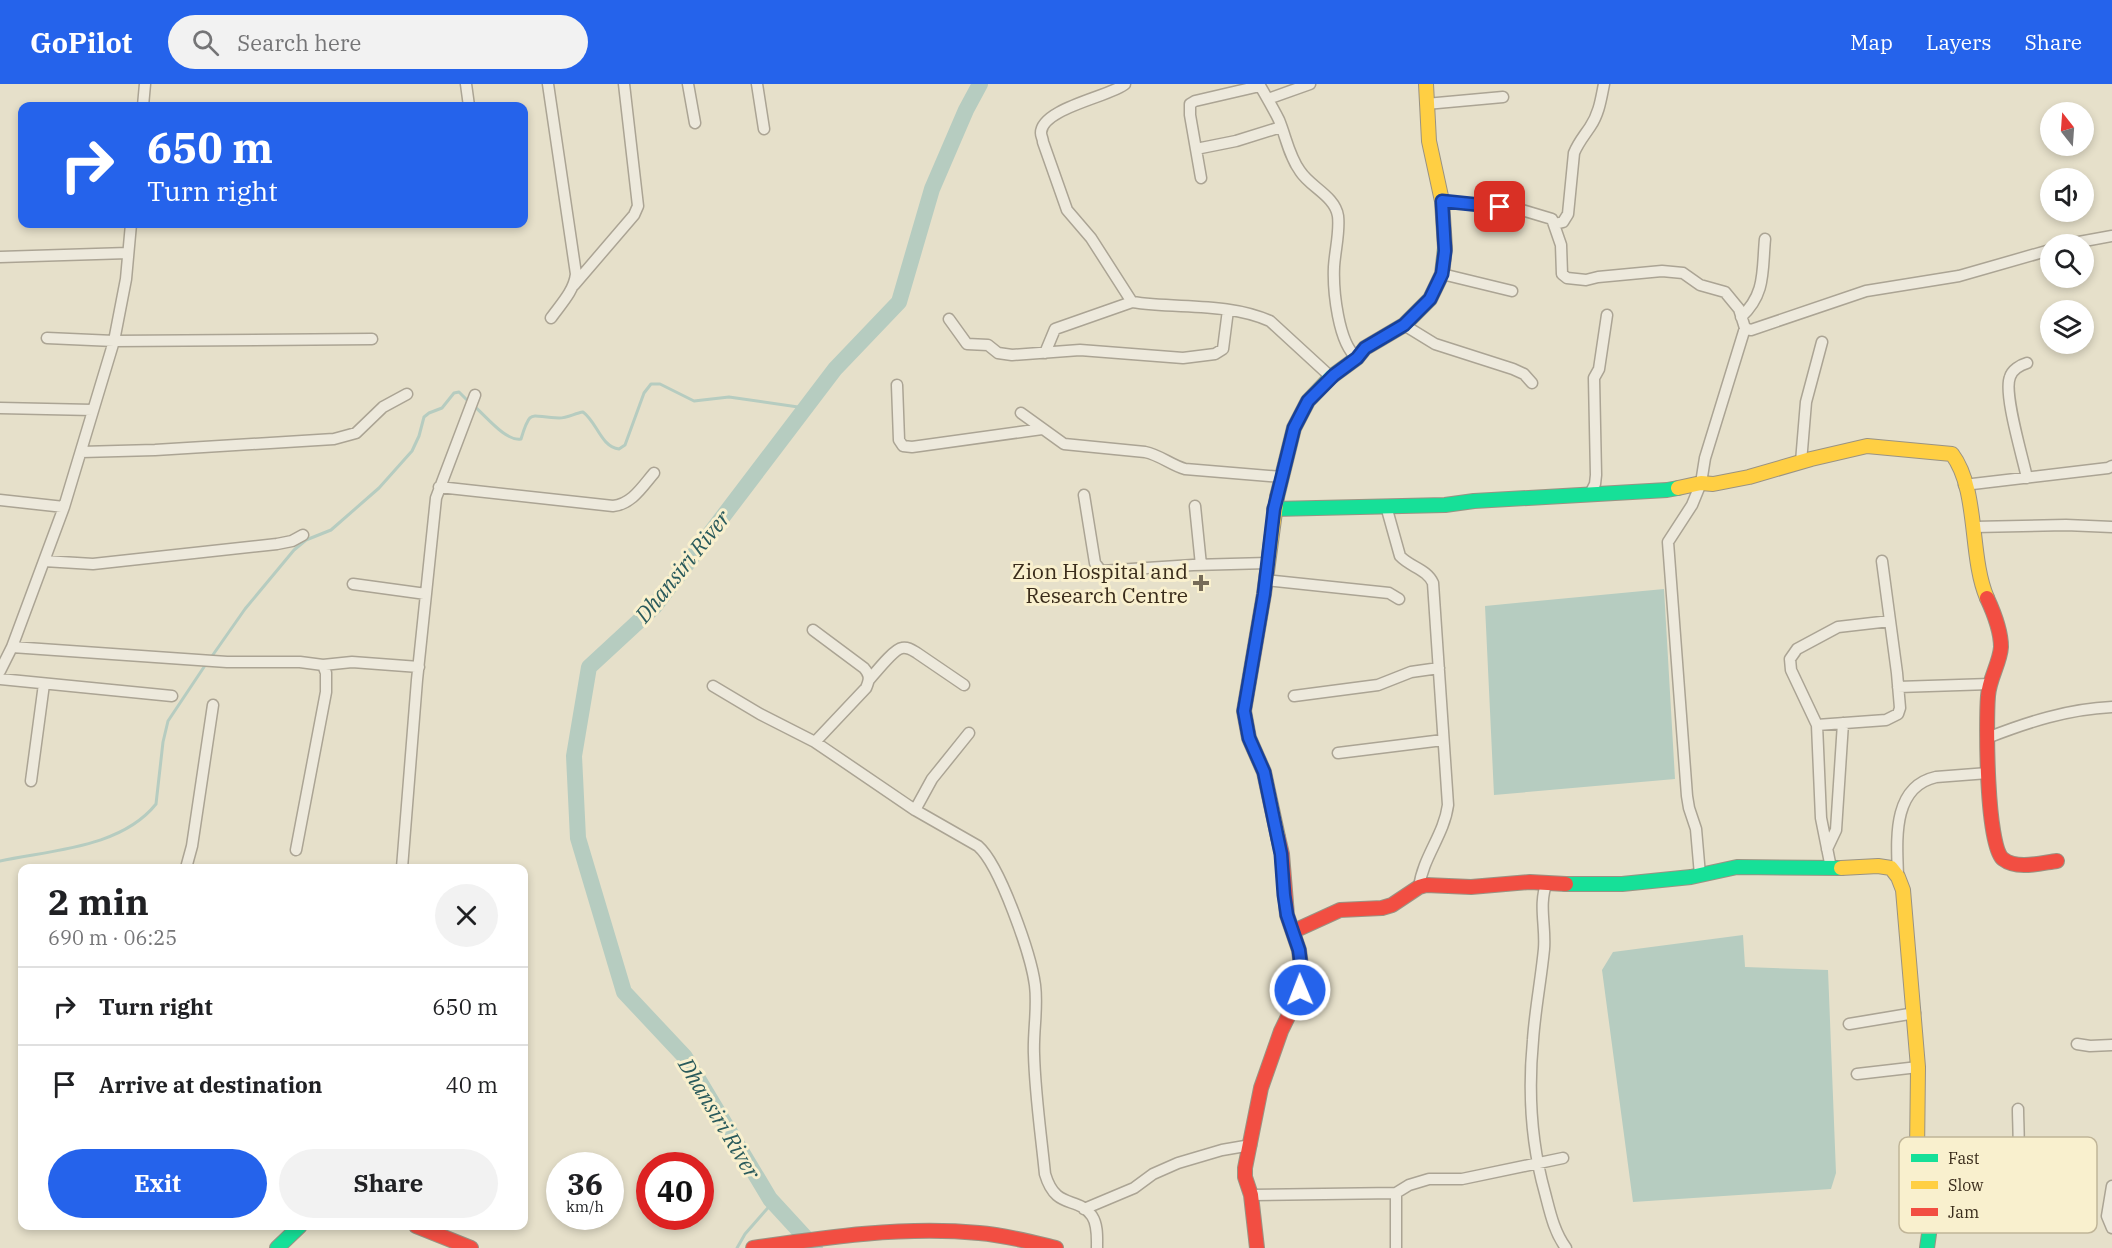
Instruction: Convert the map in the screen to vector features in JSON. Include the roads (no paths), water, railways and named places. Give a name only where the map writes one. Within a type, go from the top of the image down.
[{"type":"street","points":[[143,102],[145,84]]},
{"type":"street","points":[[466,84],[468,102]]},
{"type":"street","points":[[548,84],[576,274],[574,285]]},
{"type":"street","points":[[551,318],[574,285],[634,215],[638,206],[624,84]]},
{"type":"street","points":[[688,84],[695,123]]},
{"type":"street","points":[[757,84],[764,129]]},
{"type":"street","points":[[1125,84],[1118,89],[1084,100],[1067,109],[1043,126],[1041,132],[1067,210],[1091,238],[1132,302]]},
{"type":"street","points":[[1268,99],[1310,84]]},
{"type":"street","points":[[1257,1248],[1251,1195],[1245,1177],[1245,1168],[1261,1088],[1281,1031],[1300,990],[1302,974],[1293,931],[1287,915],[1281,854],[1264,772],[1249,738],[1244,711],[1266,580],[1274,509],[1294,428],[1308,401],[1331,377],[1357,358],[1365,348],[1404,325],[1430,299],[1442,274],[1445,251],[1442,201],[1429,141],[1426,84]]},
{"type":"street","points":[[1555,224],[1563,222],[1568,214],[1574,153],[1595,117],[1601,102],[1604,84]]},
{"type":"street","points":[[1201,178],[1189,109],[1191,104],[1195,101],[1260,85],[1300,172],[1332,202],[1336,209],[1338,225],[1334,270],[1338,313],[1348,349],[1357,358]]},
{"type":"street","points":[[1426,104],[1503,97]]},
{"type":"street","points":[[1196,149],[1236,141],[1281,127]]},
{"type":"street","points":[[1442,201],[1522,210],[1552,219],[1561,245],[1562,274],[1567,278],[1586,280],[1662,272],[1683,273],[1700,285],[1725,292],[1739,309],[1743,323],[1751,330],[1859,292],[1959,276],[2040,253]]},
{"type":"street","points":[[0,671],[12,647],[64,507],[114,341],[121,310],[131,228]]},
{"type":"street","points":[[2094,239],[2112,236]]},
{"type":"street","points":[[1700,875],[1696,829],[1687,796],[1668,542],[1692,505],[1701,483],[1705,458],[1743,323],[1758,297],[1765,239]]},
{"type":"street","points":[[0,257],[128,253]]},
{"type":"street","points":[[1442,274],[1512,291]]},
{"type":"street","points":[[1045,353],[1055,329],[1132,302],[1228,310],[1259,316],[1270,321],[1331,377]]},
{"type":"street","points":[[949,319],[968,344],[988,345],[998,353],[1012,355],[1080,350],[1183,358],[1215,354],[1223,349],[1228,310]]},
{"type":"street","points":[[1590,494],[1596,475],[1593,378],[1599,369],[1607,315]]},
{"type":"street","points":[[1404,325],[1434,344],[1513,369],[1524,374],[1532,383]]},
{"type":"street","points":[[47,338],[114,341],[372,339]]},
{"type":"street","points":[[1801,462],[1806,402],[1822,342]]},
{"type":"street","points":[[2027,363],[2014,370],[2008,379],[2012,411],[2027,478]]},
{"type":"street","points":[[897,386],[899,440],[903,447],[1042,429]]},
{"type":"street","points":[[81,452],[155,450],[340,438],[356,433],[383,407],[407,394]]},
{"type":"street","points":[[402,864],[436,498],[475,394]]},
{"type":"street","points":[[0,408],[93,410]]},
{"type":"street","points":[[1021,413],[1064,444],[1145,452],[1185,469],[1282,477]]},
{"type":"street","points":[[1274,509],[1445,505],[1474,501],[1667,490],[1749,477],[1867,446],[1952,454],[1960,464],[1974,527],[1980,582],[1994,611],[2001,639],[2001,649],[1990,684],[1987,738],[1988,773],[1997,852],[2001,859],[2016,864],[2057,861]]},
{"type":"street","points":[[1964,485],[2112,466]]},
{"type":"street","points":[[439,487],[613,506],[622,505],[633,498],[654,473]]},
{"type":"street","points":[[1084,495],[1095,563],[1101,571],[1268,563]]},
{"type":"street","points":[[0,500],[64,507]]},
{"type":"street","points":[[1195,506],[1201,565]]},
{"type":"street","points":[[1386,506],[1400,556],[1426,574],[1433,583],[1448,806],[1446,821],[1425,863],[1419,887]]},
{"type":"street","points":[[1974,527],[2066,525],[2112,527]]},
{"type":"street","points":[[44,561],[93,564],[277,544],[292,541],[303,535]]},
{"type":"street","points":[[1817,725],[1886,720],[1895,717],[1899,708],[1882,561]]},
{"type":"street","points":[[1266,580],[1389,593],[1399,599]]},
{"type":"street","points":[[353,584],[426,594]]},
{"type":"street","points":[[1831,868],[1821,818],[1817,725],[1791,670],[1790,663],[1797,649],[1838,627],[1890,621]]},
{"type":"street","points":[[813,630],[864,668],[869,680]]},
{"type":"street","points":[[12,647],[227,662],[300,662],[323,665],[352,662],[419,667]]},
{"type":"street","points":[[815,742],[866,688],[869,680],[898,649],[909,648],[964,685]]},
{"type":"street","points":[[296,850],[326,692],[326,672],[323,665]]},
{"type":"street","points":[[1294,696],[1378,685],[1411,672],[1439,668]]},
{"type":"street","points":[[0,679],[172,696]]},
{"type":"street","points":[[31,781],[44,684]]},
{"type":"street","points":[[1898,687],[1990,684]]},
{"type":"street","points":[[713,686],[760,714],[815,742],[915,810],[985,852],[1000,882],[1030,961],[1035,987],[1034,1053],[1045,1174],[1049,1188],[1059,1197],[1084,1209],[1092,1216],[1096,1226],[1097,1248]]},
{"type":"street","points":[[187,864],[192,846],[213,705]]},
{"type":"street","points":[[1987,738],[2046,717],[2076,710],[2112,707]]},
{"type":"street","points":[[1827,849],[1836,830],[1843,723]]},
{"type":"street","points":[[915,810],[932,778],[969,733]]},
{"type":"street","points":[[1338,753],[1443,740]]},
{"type":"street","points":[[1898,877],[1897,830],[1908,798],[1914,788],[1930,778],[1988,773]]},
{"type":"street","points":[[1293,931],[1341,910],[1382,908],[1392,905],[1419,887],[1442,885],[1471,887],[1519,882],[1622,884],[1700,875],[1737,867],[1878,866],[1891,868],[1898,877],[1903,890],[1908,921],[1918,1067],[1917,1137]]},
{"type":"street","points":[[1547,882],[1542,894],[1544,947],[1533,1038],[1531,1117],[1537,1164],[1555,1227],[1566,1248]]},
{"type":"street","points":[[1849,1024],[1915,1013]]},
{"type":"street","points":[[2078,1044],[2112,1045]]},
{"type":"street","points":[[1857,1074],[1918,1067]]},
{"type":"street","points":[[2018,1109],[2018,1137]]},
{"type":"street","points":[[1084,1209],[1134,1188],[1153,1174],[1178,1163],[1222,1150],[1251,1145]]},
{"type":"street","points":[[1251,1195],[1396,1193],[1409,1185],[1429,1179],[1462,1179],[1563,1158]]},
{"type":"street","points":[[2112,1186],[2107,1216],[2112,1228]]},
{"type":"street","points":[[1396,1193],[1396,1248]]},
{"type":"street","points":[[277,1248],[296,1230]]},
{"type":"street","points":[[426,1230],[471,1248]]},
{"type":"street","points":[[753,1248],[878,1232],[923,1230],[1021,1240],[1056,1248]]},
{"type":"street","points":[[1927,1248],[1929,1233]]},
{"type":"waterway","name":"Dhansiri River","points":[[815,1248],[770,1199],[685,1057],[624,992],[578,838],[574,756],[589,667],[655,606],[835,369],[899,302],[932,189],[966,110],[980,84]]},
{"type":"waterway","points":[[474,406],[502,432],[515,439],[521,439],[527,422],[533,416],[562,418],[583,412],[603,439],[619,449],[625,445],[644,393],[651,384],[660,384],[694,401],[729,397],[805,408]]},
{"type":"waterway","points":[[210,659],[245,609],[294,550],[306,540],[331,530],[379,488],[412,451],[424,417],[442,408],[454,393],[459,392],[469,402]]},
{"type":"waterway","points":[[0,861],[84,845],[124,830],[141,819],[156,804],[163,742],[168,721],[206,664]]},
{"type":"waterway","points":[[737,1248],[745,1234],[773,1202]]},
{"type":"place","name":"Zion Hospital and Research Centre","points":[[1201,583]]}]
